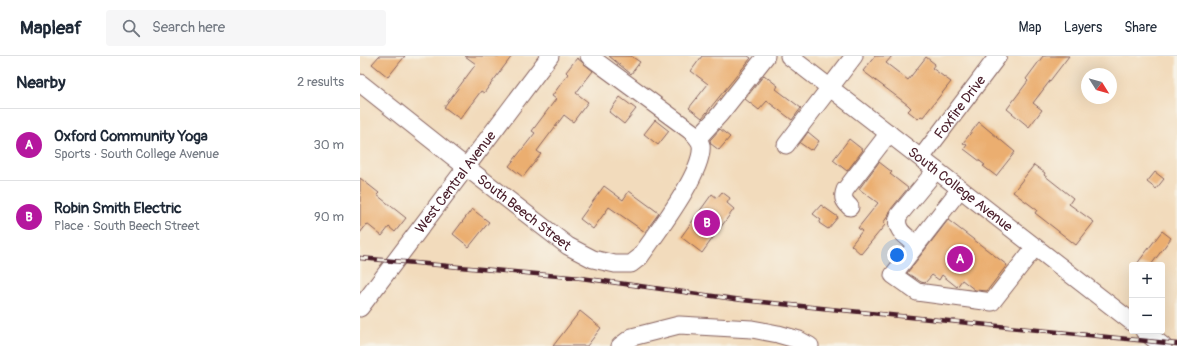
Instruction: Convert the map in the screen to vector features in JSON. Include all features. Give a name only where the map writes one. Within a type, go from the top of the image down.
[{"type":"street","name":"West Central Avenue","points":[[360,308],[550,56]]},
{"type":"street","points":[[589,56],[698,138],[720,114],[766,56]]},
{"type":"street","name":"South College Avenue","points":[[789,56],[1129,320]]},
{"type":"street","points":[[786,145],[854,56]]},
{"type":"street","name":"Foxfire Drive","points":[[921,158],[998,56]]},
{"type":"street","name":"South Beech Street","points":[[360,83],[568,246],[593,259],[615,264],[631,264],[640,257],[683,195],[699,159],[701,144],[698,138]]},
{"type":"street","points":[[850,207],[844,202],[843,196],[845,190],[888,133]]},
{"type":"street","points":[[916,244],[899,230],[897,220],[899,215],[936,170]]},
{"type":"street","points":[[960,189],[893,275],[917,292],[992,302],[1035,247]]},
{"type":"street","points":[[620,346],[632,337],[679,325],[752,329],[799,340],[810,346]]},
{"type":"street","points":[[1148,334],[1163,346]]},
{"type":"building","points":[[379,56],[405,56],[388,77],[372,64]]},
{"type":"building","points":[[465,56],[512,56],[484,93],[481,91],[460,119],[444,107],[476,64]]},
{"type":"building","points":[[609,56],[631,56],[640,62],[631,74]]},
{"type":"building","points":[[702,56],[748,56],[751,58],[702,118],[689,108],[708,84],[691,71]]},
{"type":"building","points":[[875,56],[892,56],[886,63],[908,80],[926,57],[935,64],[932,68],[951,82],[923,117],[921,116],[918,119],[908,111],[911,108],[908,105],[863,71]]},
{"type":"building","points":[[1043,56],[1069,56],[1033,103],[1042,110],[1029,127],[1007,109],[1028,81],[1026,79]]},
{"type":"building","points":[[577,58],[593,71],[576,93],[588,102],[573,122],[564,115],[537,151],[541,154],[523,177],[509,166],[535,133],[532,131],[556,99],[552,96],[568,74],[566,72]]},
{"type":"building","points":[[764,75],[778,86],[776,89],[801,108],[792,120],[767,101],[759,110],[745,99]]},
{"type":"building","points":[[620,97],[636,109],[624,124],[609,112]]},
{"type":"building","points":[[655,120],[669,131],[658,145],[644,134]]},
{"type":"building","points":[[979,122],[1015,152],[996,176],[983,166],[985,165],[964,149],[967,145],[963,143]]},
{"type":"building","points":[[720,129],[730,137],[719,150],[711,144],[710,140]]},
{"type":"building","points":[[808,132],[819,141],[813,150],[810,150],[800,143]]},
{"type":"building","points":[[849,139],[863,150],[847,171],[833,160]]},
{"type":"building","points":[[879,162],[892,172],[890,174],[908,188],[891,209],[883,223],[885,225],[861,254],[851,245],[862,231],[858,228],[878,203],[859,189]]},
{"type":"building","points":[[1034,165],[1073,198],[1069,204],[1094,222],[1076,245],[1035,213],[1037,210],[1013,192]]},
{"type":"building","points":[[1155,172],[1164,179],[1156,189],[1147,182]]},
{"type":"building","points":[[360,178],[379,193],[377,195],[406,218],[395,232],[389,227],[382,236],[367,224],[360,233]]},
{"type":"building","points":[[604,186],[623,200],[629,191],[659,213],[645,232],[609,207],[593,229],[580,219]]},
{"type":"building","points":[[722,192],[730,198],[727,203],[734,209],[702,253],[681,237],[712,194],[717,198]]},
{"type":"building","points":[[821,205],[838,217],[828,229],[819,223],[821,220],[813,214]]},
{"type":"building","points":[[472,209],[489,222],[469,247],[453,234]]},
{"type":"building","points":[[948,220],[1007,265],[987,291],[975,290],[962,280],[957,287],[942,275],[939,280],[932,275],[925,283],[907,273]]},
{"type":"building","points":[[1162,231],[1171,238],[1153,262],[1138,262]]},
{"type":"building","points":[[580,311],[601,328],[587,346],[553,346]]},
{"type":"railway","points":[[360,258],[581,278],[742,300],[1177,344]]},
{"type":"place","name":"Robin Smith Electric","points":[[707,223]]},
{"type":"place","name":"Oxford Community Yoga","points":[[960,259]]}]
